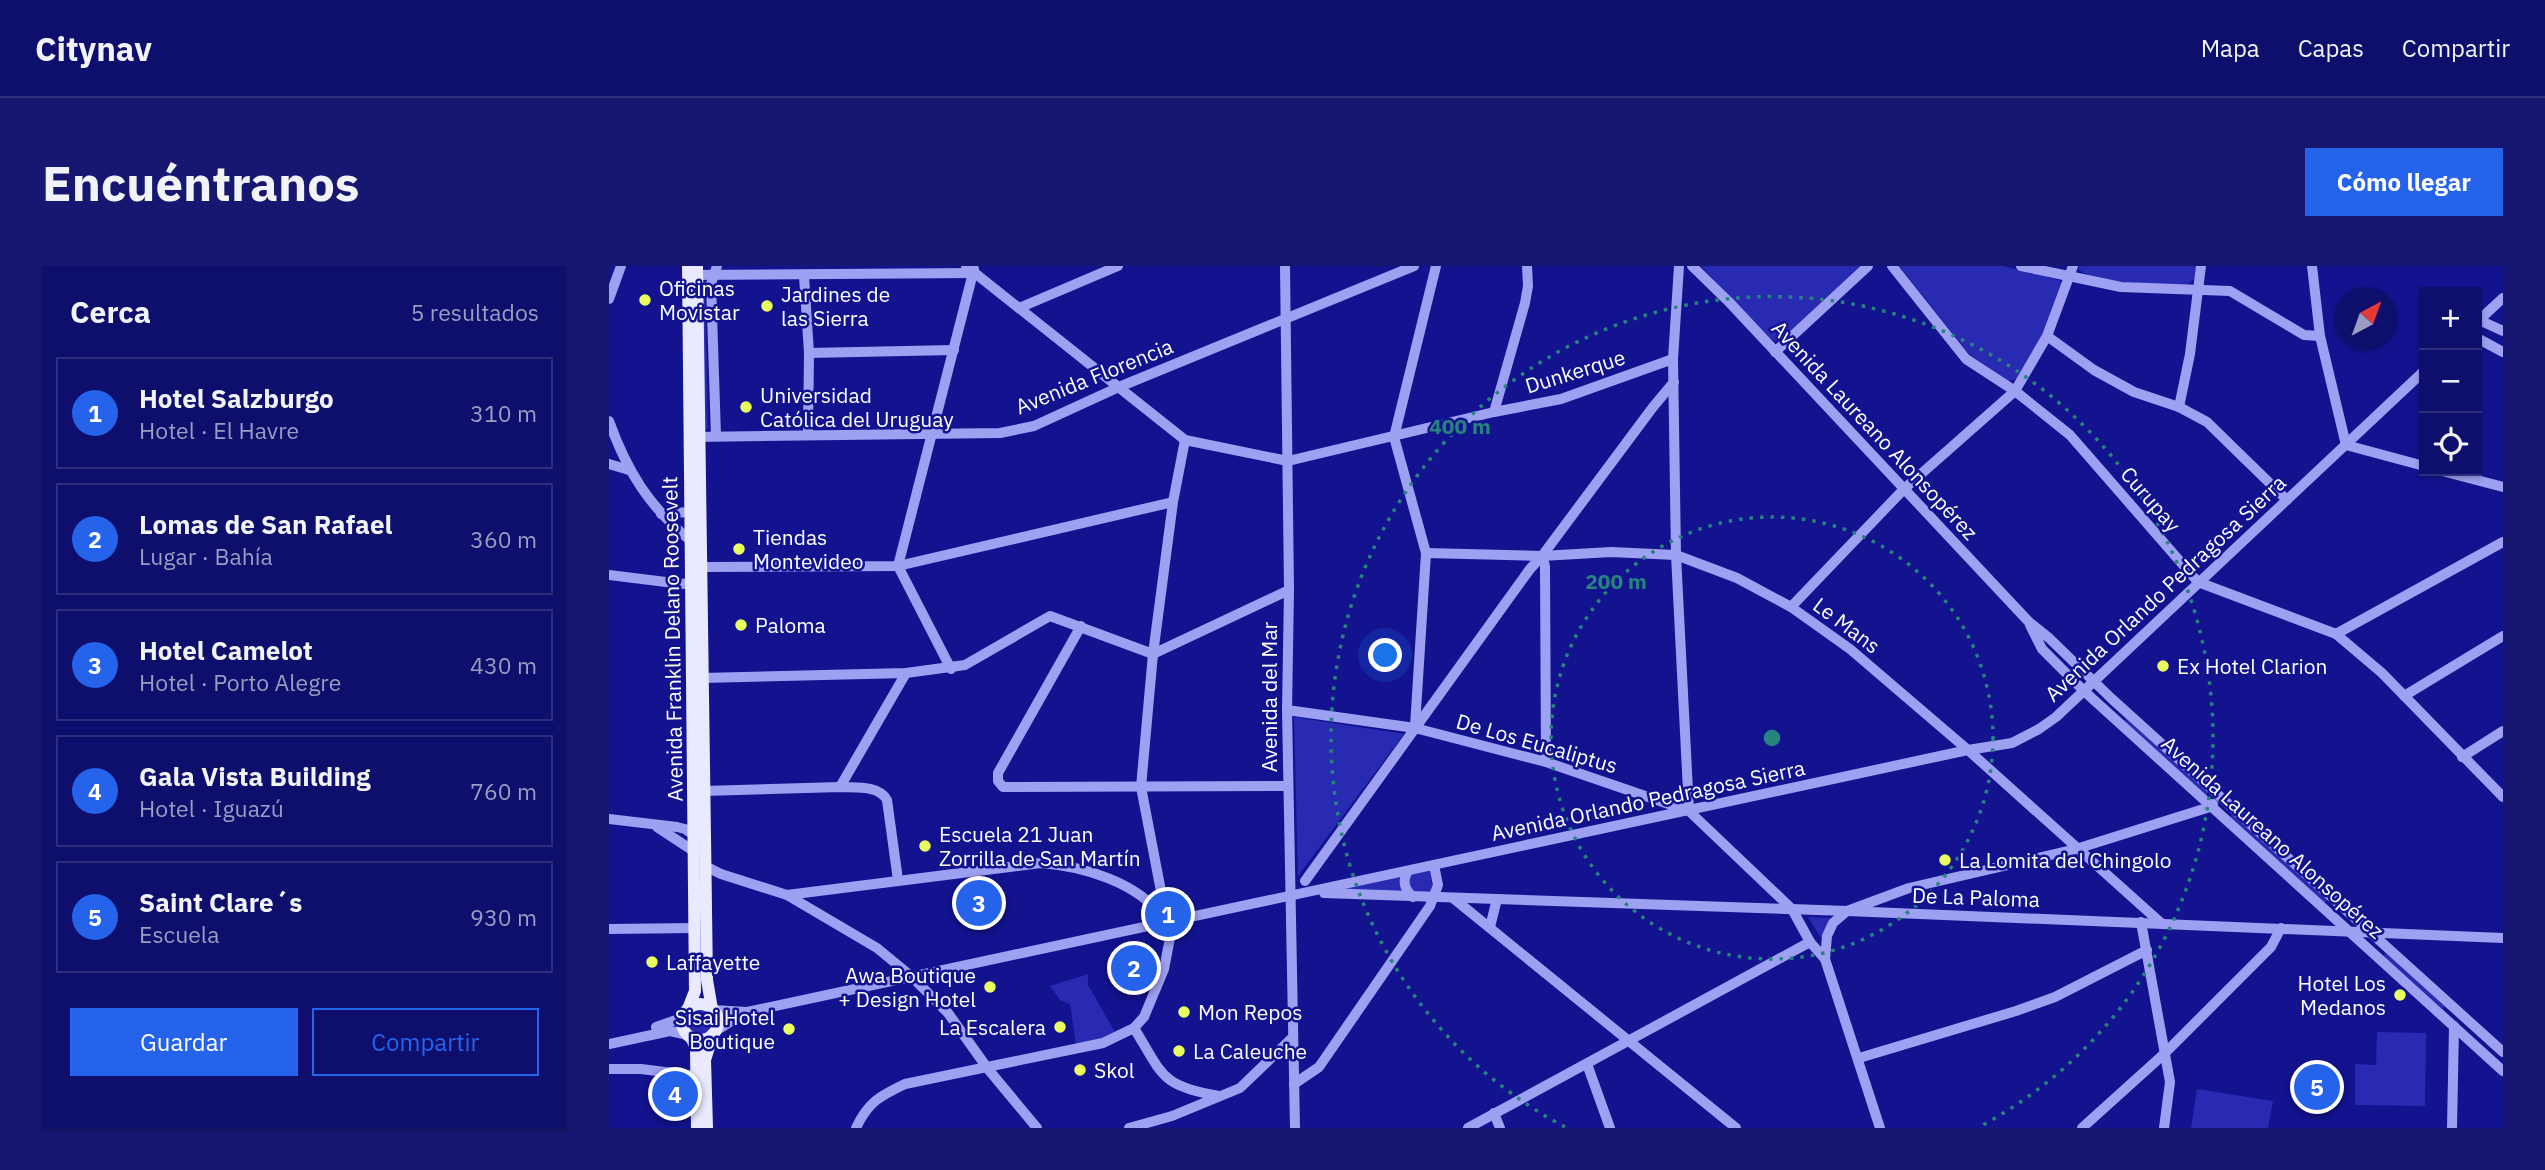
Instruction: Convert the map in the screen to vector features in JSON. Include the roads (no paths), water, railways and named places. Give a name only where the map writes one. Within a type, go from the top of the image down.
[{"type":"main road","name":"Avenida Franklin Delano Roosevelt","points":[[686,1011],[695,991],[696,582],[701,567],[694,437],[692,270]]},
{"type":"main road","name":"Avenida Franklin Delano Roosevelt","points":[[694,437],[689,512],[702,678],[707,980],[712,1009]]},
{"type":"main road","points":[[697,1128],[701,1077],[706,1052],[718,1022],[712,1009],[697,1004],[686,1011],[682,1023],[696,1048],[701,1077],[706,1128]]},
{"type":"main road","points":[[690,1036],[700,1040],[713,1033]]},
{"type":"street","points":[[609,299],[621,266]]},
{"type":"street","points":[[1019,308],[1118,266]]},
{"type":"street","name":"Avenida del Mar","points":[[1285,266],[1289,590],[1287,710],[1295,1128]]},
{"type":"street","name":"Avenida Florencia","points":[[694,437],[1000,433],[1034,426],[1119,387],[1414,266]]},
{"type":"street","points":[[1415,728],[1426,553],[1394,437],[1436,266]]},
{"type":"street","points":[[1494,412],[1522,317],[1528,286],[1527,266]]},
{"type":"street","points":[[1678,266],[1673,359],[1677,555],[1689,811]]},
{"type":"street","name":"Avenida Laureano Alonsopérez","points":[[1692,266],[1729,302],[2029,622],[2503,1052]]},
{"type":"street","points":[[1775,352],[1868,266]]},
{"type":"street","name":"Curupay","points":[[1892,266],[1966,359],[2015,391],[2070,435],[2198,582],[2336,634],[2382,673],[2503,797]]},
{"type":"street","points":[[2021,266],[2071,271],[2121,287],[2230,291],[2304,335],[2320,336]]},
{"type":"street","points":[[2179,407],[2190,354],[2201,266]]},
{"type":"street","points":[[2312,266],[2320,336],[2346,445],[2419,465]]},
{"type":"street","points":[[692,270],[804,276],[971,268],[954,350],[898,566],[951,669]]},
{"type":"street","name":"Dunkerque","points":[[971,268],[1185,440],[1288,461],[1494,412],[1562,399],[1673,359]]},
{"type":"street","points":[[715,271],[711,285],[716,436]]},
{"type":"street","points":[[1791,607],[1905,489],[2015,391],[2047,336],[2071,271]]},
{"type":"street","points":[[804,276],[809,353],[808,435]]},
{"type":"street","points":[[2482,317],[2503,298]]},
{"type":"street","points":[[2482,323],[2503,331]]},
{"type":"street","points":[[2047,336],[2094,370],[2207,422],[2287,500]]},
{"type":"street","points":[[2482,341],[2503,352]]},
{"type":"street","points":[[809,353],[954,350]]},
{"type":"street","name":"Avenida Orlando Pedragosa Sierra","points":[[712,1009],[747,1012],[1290,894],[1306,886],[1408,871],[1968,750],[2012,743],[2056,717],[2419,376]]},
{"type":"street","points":[[1306,886],[1415,728],[1530,569],[1674,382]]},
{"type":"street","points":[[609,421],[629,470],[661,514],[691,541]]},
{"type":"street","points":[[856,1128],[865,1110],[878,1097],[905,1084],[988,1069],[1042,1054],[1103,1043],[1134,1028],[1144,1017],[1164,969],[1170,938],[1142,787],[1153,654],[1173,502],[1185,440]]},
{"type":"street","points":[[609,464],[629,470]]},
{"type":"street","points":[[2461,476],[2503,487]]},
{"type":"street","points":[[701,567],[898,566],[1173,502]]},
{"type":"street","points":[[661,514],[689,512]]},
{"type":"street","points":[[2336,634],[2503,542]]},
{"type":"street","name":"Le Mans","points":[[1426,553],[1542,556],[1611,552],[1677,555],[1737,578],[1791,607],[1850,649],[1968,750],[2161,923]]},
{"type":"street","points":[[1542,556],[1545,566],[1546,762]]},
{"type":"street","points":[[609,575],[658,582],[696,582]]},
{"type":"street","points":[[702,678],[906,673],[951,669],[965,665],[1051,616],[1153,654],[1289,590]]},
{"type":"street","name":"Avenida Laureano Alonsopérez","points":[[2029,622],[2042,649],[2084,691],[2503,1071]]},
{"type":"street","points":[[1080,626],[998,773],[997,781],[1003,787],[1288,786]]},
{"type":"street","points":[[2404,696],[2503,636]]},
{"type":"street","points":[[2052,659],[2061,650]]},
{"type":"street","points":[[840,787],[906,673]]},
{"type":"street","name":"De Los Eucaliptus","points":[[1287,710],[1415,728],[1546,762],[1689,811],[1792,909],[1810,942],[1825,959],[1880,1128]]},
{"type":"street","points":[[2115,720],[2125,710]]},
{"type":"street","points":[[2462,757],[2503,731]]},
{"type":"street","points":[[703,791],[840,787],[875,790],[887,800],[898,880]]},
{"type":"street","points":[[1825,959],[1833,923],[1847,911],[1909,888],[2076,849],[2210,807],[2219,796]]},
{"type":"street","points":[[609,819],[654,826],[671,834],[695,852]]},
{"type":"street","points":[[654,826],[663,824],[685,829],[694,835],[701,845],[702,869],[705,872],[721,874],[787,895],[877,948],[911,976],[948,1013],[988,1069],[1037,1128]]},
{"type":"street","points":[[787,895],[1041,863],[1076,867],[1107,878],[1157,909],[1165,921]]},
{"type":"street","points":[[1294,1084],[1319,1067],[1434,897],[1438,885],[1434,865]]},
{"type":"street","points":[[1408,871],[1405,888],[1413,897]]},
{"type":"street","points":[[1438,885],[1736,1128]]},
{"type":"street","name":"De La Paloma","points":[[1306,886],[1413,897],[2141,922],[2503,938]]},
{"type":"street","points":[[1490,927],[1497,899]]},
{"type":"street","points":[[2141,922],[2170,1082],[2164,1128]]},
{"type":"street","points":[[609,929],[695,928]]},
{"type":"street","points":[[2082,1128],[2164,1054],[2271,947],[2281,928]]},
{"type":"street","points":[[1468,1128],[1810,942]]},
{"type":"street","points":[[1859,1058],[2055,997],[2147,950]]},
{"type":"street","points":[[609,1044],[676,1020],[686,1011]]},
{"type":"street","points":[[2452,1128],[2454,1027],[2457,1011]]},
{"type":"street","name":"Avenida Orlando Pedragosa Sierra","points":[[713,1033],[747,1012]]},
{"type":"street","points":[[1134,1028],[1160,1074],[1177,1086],[1221,1097]]},
{"type":"street","points":[[609,1037],[670,1031],[690,1036]]},
{"type":"street","points":[[1129,1128],[1172,1116],[1240,1088],[1293,1037]]},
{"type":"street","points":[[1587,1064],[1611,1128]]},
{"type":"street","points":[[609,1069],[641,1069],[701,1077]]},
{"type":"street","points":[[1494,1113],[1500,1128]]},
{"type":"place","name":"Oficinas Movistar","points":[[645,300]]},
{"type":"place","name":"Jardines de las Sierra","points":[[767,306]]},
{"type":"place","name":"Universidad Católica del Uruguay","points":[[746,407]]},
{"type":"place","name":"Tiendas Montevideo","points":[[739,549]]},
{"type":"place","name":"Paloma","points":[[741,625]]},
{"type":"place","name":"Ex Hotel Clarion","points":[[2163,666]]},
{"type":"place","name":"Escuela 21 Juan Zorrilla de San Martín","points":[[925,846]]},
{"type":"place","name":"La Lomita del Chingolo","points":[[1945,860]]},
{"type":"place","name":"Hotel Camelot","points":[[979,903]]},
{"type":"place","name":"Hotel Salzburgo","points":[[1168,914]]},
{"type":"place","name":"Laffayette","points":[[652,962]]},
{"type":"place","name":"Lomas de San Rafael","points":[[1134,968]]},
{"type":"place","name":"Awa Boutique + Design Hotel","points":[[990,987]]},
{"type":"place","name":"Hotel Los Medanos","points":[[2400,995]]},
{"type":"place","name":"Mon Repos","points":[[1184,1012]]},
{"type":"place","name":"La Escalera","points":[[1060,1027]]},
{"type":"place","name":"Sisai Hotel Boutique","points":[[789,1029]]},
{"type":"place","name":"La Caleuche","points":[[1179,1051]]},
{"type":"place","name":"Skol","points":[[1080,1070]]},
{"type":"place","name":"Saint Clare´s","points":[[2317,1087]]},
{"type":"place","name":"Gala Vista Building","points":[[675,1094]]}]
